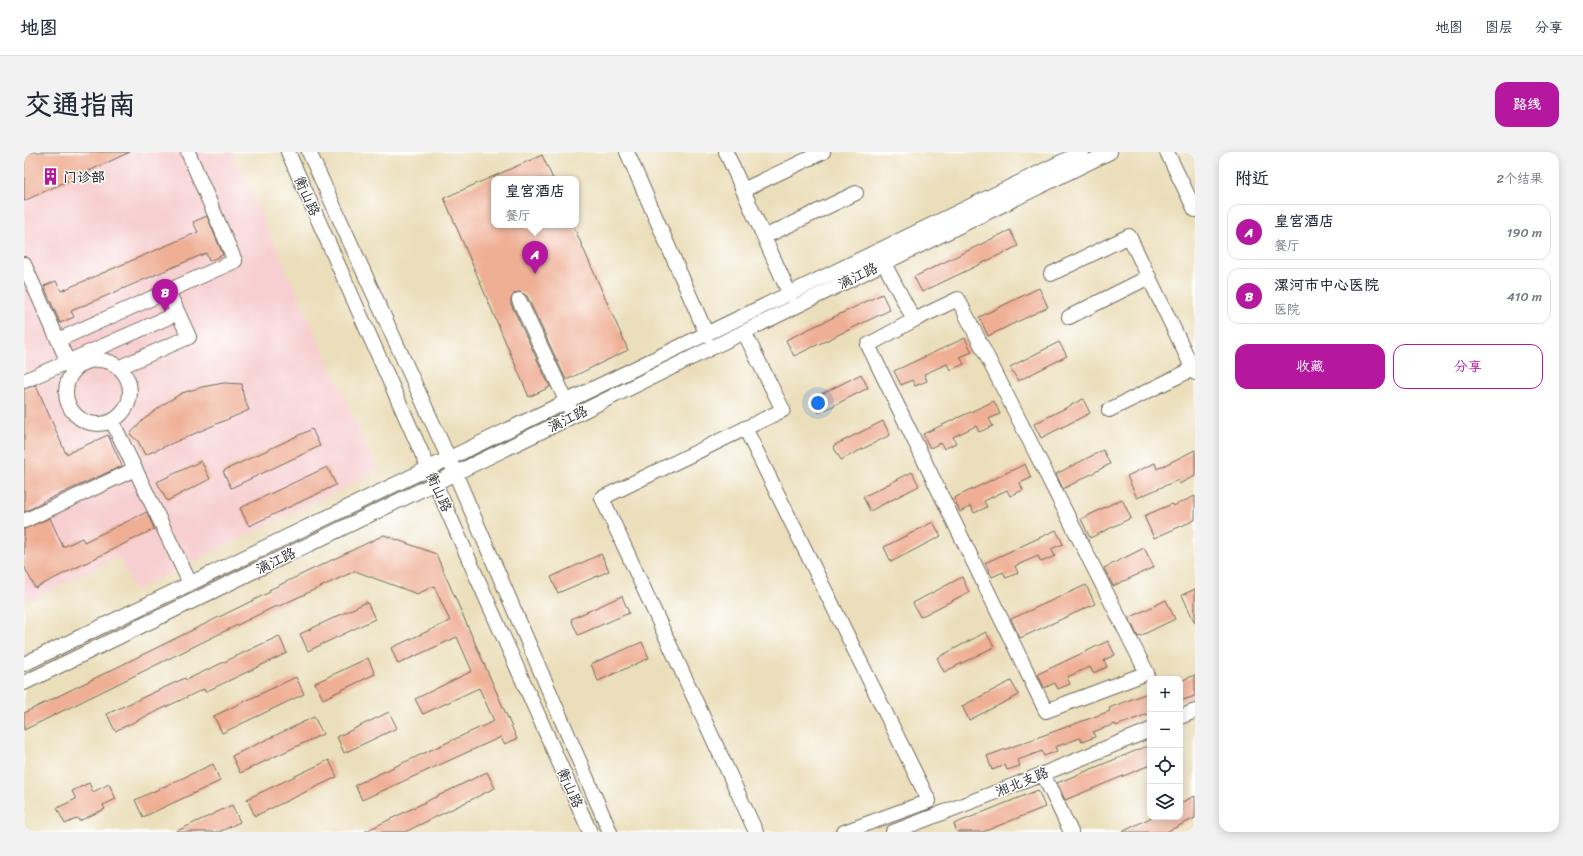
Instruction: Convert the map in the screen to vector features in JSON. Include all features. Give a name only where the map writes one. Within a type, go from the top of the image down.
[{"type":"street","points":[[58,340],[235,261],[188,152]]},
{"type":"street","name":"衡山路","points":[[288,152],[590,832]]},
{"type":"street","name":"衡山路","points":[[308,152],[449,459],[610,832]]},
{"type":"street","points":[[627,152],[707,335]]},
{"type":"street","points":[[726,152],[790,295]]},
{"type":"street","points":[[743,190],[823,152]]},
{"type":"street","name":"漓江路","points":[[24,683],[436,484],[744,332],[1082,152]]},
{"type":"street","name":"漓江路","points":[[24,664],[790,295],[881,258],[1110,152]]},
{"type":"street","points":[[1167,152],[1195,210]]},
{"type":"street","points":[[764,237],[856,193]]},
{"type":"street","points":[[1051,274],[1129,236],[1194,371],[1109,410]]},
{"type":"street","points":[[881,258],[914,320]]},
{"type":"street","points":[[24,264],[70,366],[65,392],[67,403],[72,412],[80,419],[90,424],[102,424],[112,421],[124,410],[130,396],[130,385],[120,367],[111,362],[100,359],[90,360],[80,364],[70,366],[24,381]]},
{"type":"street","points":[[1069,317],[1149,277]]},
{"type":"street","points":[[120,367],[189,337],[168,291]]},
{"type":"street","points":[[958,299],[1147,673],[1046,711],[868,345],[914,320],[958,299]]},
{"type":"street","points":[[519,300],[574,416]]},
{"type":"street","points":[[70,366],[178,313]]},
{"type":"street","points":[[744,332],[782,410],[602,498],[756,832]]},
{"type":"street","points":[[112,421],[190,583]]},
{"type":"street","points":[[745,428],[929,801],[844,832]]},
{"type":"street","points":[[24,521],[135,470]]},
{"type":"street","points":[[1183,716],[1195,711]]},
{"type":"street","name":"湘北支路","points":[[893,832],[1043,774],[1147,731]]},
{"type":"street","points":[[1043,774],[1070,832]]},
{"type":"shaded area","points":[[24,152],[233,152],[378,471],[134,591],[119,557],[29,601],[24,590]]},
{"type":"building","name":"门诊部","points":[[24,152],[130,152],[24,201]]},
{"type":"building","points":[[542,155],[552,176],[494,176]]},
{"type":"building","points":[[491,177],[491,228],[574,228],[628,350],[566,380],[527,296],[520,292],[515,293],[511,299],[511,304],[550,387],[529,397],[444,198]]},
{"type":"building","points":[[207,216],[223,255],[209,261],[206,253],[71,311],[74,317],[60,323],[44,286],[56,281],[61,291],[198,232],[193,222]]},
{"type":"building","points":[[1010,230],[1018,246],[922,292],[914,277]]},
{"type":"building","points":[[1039,288],[1048,307],[988,336],[979,317]]},
{"type":"building","points":[[882,294],[890,310],[794,356],[786,340]]},
{"type":"building","points":[[965,338],[972,352],[960,357],[964,364],[950,370],[947,364],[924,374],[927,381],[915,386],[912,380],[901,385],[894,371]]},
{"type":"building","points":[[1059,342],[1067,356],[1018,381],[1010,367]]},
{"type":"building","points":[[861,374],[868,388],[819,413],[812,399]]},
{"type":"building","points":[[224,383],[242,384],[243,395],[249,410],[145,455],[138,441],[130,434],[143,420],[164,404],[182,393],[202,387]]},
{"type":"building","points":[[36,385],[66,454],[108,435],[122,466],[42,502],[43,503],[24,512],[24,389]]},
{"type":"building","points":[[1083,399],[1090,413],[1041,438],[1034,424]]},
{"type":"building","points":[[994,401],[1000,414],[989,419],[993,426],[979,432],[976,426],[953,437],[956,443],[944,449],[941,443],[930,448],[923,434]]},
{"type":"building","points":[[883,421],[890,435],[841,460],[833,446]]},
{"type":"building","points":[[312,429],[320,446],[231,488],[223,471]]},
{"type":"building","points":[[1103,450],[1110,464],[1063,489],[1056,474]]},
{"type":"building","points":[[1195,450],[1195,476],[1179,484],[1178,480],[1137,498],[1127,476],[1155,463],[1157,469]]},
{"type":"building","points":[[201,461],[210,479],[167,501],[157,482]]},
{"type":"building","points":[[1025,464],[1031,478],[1020,483],[1023,490],[1010,496],[1007,490],[984,501],[987,507],[974,513],[971,506],[960,512],[954,498]]},
{"type":"building","points":[[327,467],[336,485],[249,526],[240,508]]},
{"type":"building","points":[[912,472],[919,486],[870,511],[863,497]]},
{"type":"building","points":[[1195,496],[1195,520],[1154,538],[1144,516],[1172,504],[1173,506]]},
{"type":"building","points":[[1122,499],[1131,518],[1090,538],[1081,519]]},
{"type":"building","points":[[147,512],[154,529],[35,588],[24,566],[24,529],[50,518],[63,547],[82,538],[84,542]]},
{"type":"building","points":[[933,522],[941,536],[891,562],[884,547]]},
{"type":"building","points":[[1056,530],[1063,544],[1051,549],[1055,556],[1041,562],[1038,556],[1015,566],[1018,573],[1006,578],[1003,572],[992,577],[985,563]]},
{"type":"building","points":[[384,535],[436,554],[517,739],[504,744],[501,737],[362,800],[355,785],[494,721],[479,688],[423,714],[415,699],[472,671],[457,637],[398,664],[391,648],[450,621],[434,586],[417,594],[355,571],[277,607],[276,606],[24,730],[24,713],[270,592],[269,590]]},
{"type":"building","points":[[1144,548],[1154,567],[1113,586],[1104,568]]},
{"type":"building","points":[[601,554],[609,571],[558,593],[551,577]]},
{"type":"building","points":[[962,577],[969,592],[920,617],[913,603]]},
{"type":"building","points":[[1086,585],[1095,604],[1020,638],[1011,619]]},
{"type":"building","points":[[1195,589],[1195,623],[1182,595]]},
{"type":"building","points":[[622,596],[629,613],[578,635],[571,619]]},
{"type":"building","points":[[1166,600],[1175,619],[1138,637],[1129,618]]},
{"type":"building","points":[[367,602],[375,619],[308,651],[300,634]]},
{"type":"building","points":[[986,632],[994,647],[944,672],[937,658]]},
{"type":"building","points":[[279,636],[287,653],[205,692],[204,689],[115,731],[107,714],[185,678],[186,680]]},
{"type":"building","points":[[1108,641],[1115,655],[1104,660],[1107,667],[1093,673],[1090,667],[1067,677],[1070,684],[1058,689],[1055,683],[1044,688],[1038,674]]},
{"type":"building","points":[[642,642],[649,658],[598,681],[591,664]]},
{"type":"building","points":[[368,658],[375,674],[323,699],[315,683]]},
{"type":"building","points":[[1195,675],[1195,696],[1183,700],[1183,680]]},
{"type":"building","points":[[296,677],[304,694],[222,733],[214,716]]},
{"type":"building","points":[[1011,681],[1019,695],[969,720],[962,706]]},
{"type":"building","points":[[1147,693],[1147,714],[1116,726],[1115,724],[1093,732],[1095,737],[1082,742],[1080,738],[1055,747],[1057,751],[1044,756],[1042,751],[1018,760],[1020,766],[1007,770],[1005,765],[992,770],[987,756],[1110,711],[1109,708]]},
{"type":"building","points":[[389,712],[397,728],[344,753],[337,737]]},
{"type":"building","points":[[314,717],[323,734],[240,773],[232,756]]},
{"type":"building","points":[[1147,746],[1147,766],[1065,800],[1057,783]]},
{"type":"building","points":[[329,760],[337,777],[255,816],[247,799]]},
{"type":"building","points":[[213,764],[220,781],[143,817],[135,800]]},
{"type":"building","points":[[487,772],[495,788],[405,832],[364,832]]},
{"type":"building","points":[[89,783],[93,792],[109,784],[116,799],[103,805],[105,809],[79,821],[78,818],[65,824],[57,808],[76,799],[72,791]]},
{"type":"building","points":[[1038,790],[1045,807],[983,832],[957,832],[954,824]]},
{"type":"building","points":[[1195,796],[1195,818],[1166,832],[1122,832],[1147,820],[1183,820],[1183,802]]},
{"type":"building","points":[[232,805],[240,822],[219,832],[175,832]]},
{"type":"place","name":"门诊部","points":[[50,177]]},
{"type":"place","name":"皇宫酒店","points":[[535,274]]},
{"type":"place","name":"漯河市中心医院","points":[[165,312]]}]
